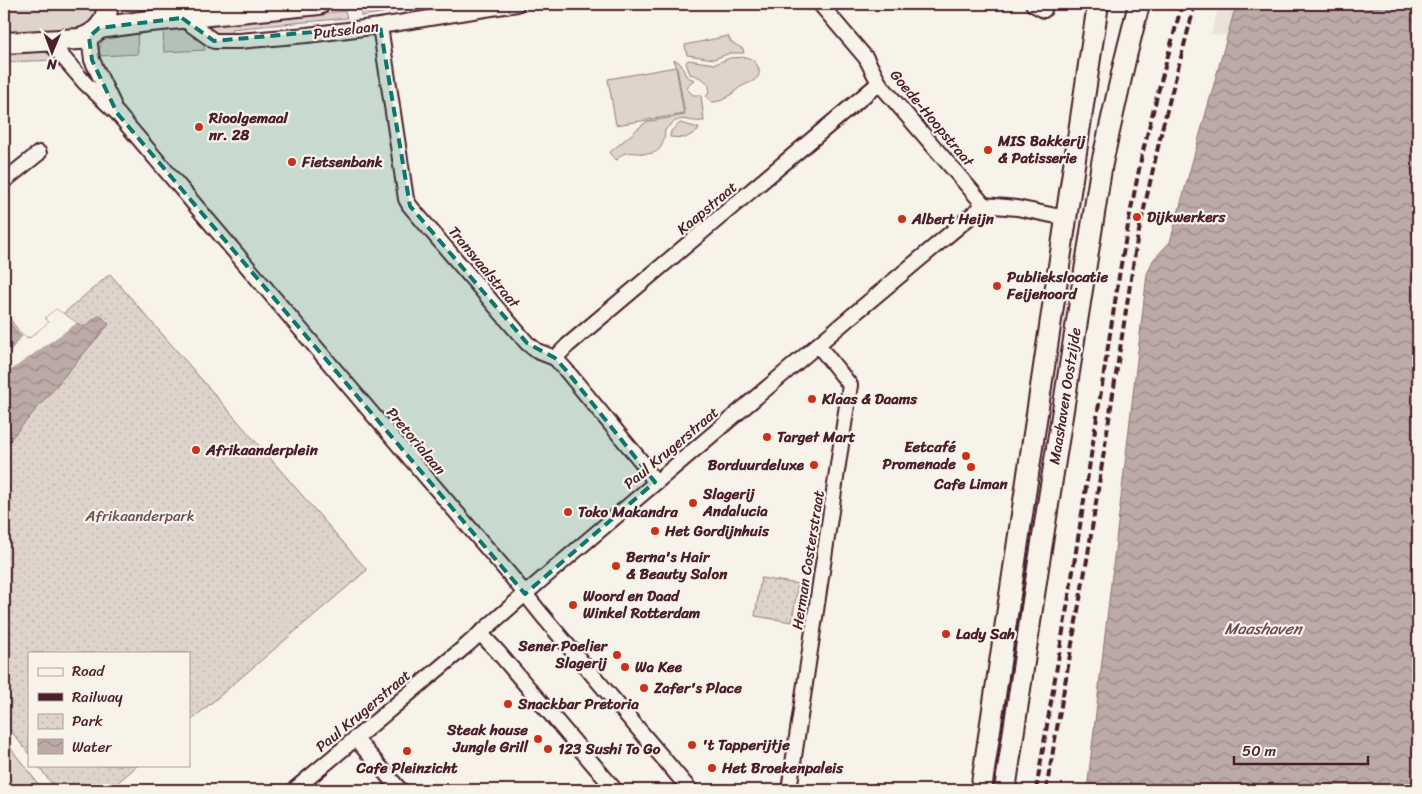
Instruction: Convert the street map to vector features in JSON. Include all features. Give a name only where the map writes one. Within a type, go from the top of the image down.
[{"type":"main road","points":[[94,33],[107,14],[107,4]]},
{"type":"main road","name":"Putselaan","points":[[4,43],[79,39],[94,33],[141,22],[319,4]]},
{"type":"main road","name":"Maashaven Oostzijde","points":[[981,790],[1098,4]]},
{"type":"main road","name":"Maashaven Oostzijde","points":[[1005,790],[1102,163],[1139,4]]},
{"type":"street","name":"Putselaan","points":[[182,18],[214,41],[259,40],[380,26],[517,4]]},
{"type":"street","name":"Goede-Hoopstraat","points":[[820,4],[866,58],[879,82],[984,205]]},
{"type":"street","name":"Transvaalstraat","points":[[380,26],[406,199],[410,206],[527,343],[537,351],[556,358],[641,460],[655,482]]},
{"type":"street","name":"Pretorialaan","points":[[94,33],[92,60],[117,114]]},
{"type":"street","name":"Pretorialaan","points":[[49,41],[85,83],[117,114],[690,790]]},
{"type":"street","name":"Kaapstraat","points":[[556,358],[568,345],[879,82]]},
{"type":"street","points":[[4,180],[39,153]]},
{"type":"street","points":[[984,205],[1017,208],[1066,218]]},
{"type":"street","name":"Paul Krugerstraat","points":[[294,790],[984,205]]},
{"type":"street","name":"Herman Costerstraat","points":[[789,790],[850,385],[818,344]]},
{"type":"street","points":[[480,633],[615,790]]},
{"type":"street","points":[[355,738],[400,790]]},
{"type":"highlighted area","points":[[182,18],[214,41],[380,26],[410,206],[527,343],[555,358],[565,369],[655,482],[525,594],[117,113],[92,60],[89,37],[99,28]]},
{"type":"shaded area","points":[[1219,4],[1354,4],[1245,39],[1211,34]]},
{"type":"green space","points":[[4,4],[96,4],[96,14],[92,23],[85,28],[64,34],[4,37]]},
{"type":"green space","points":[[398,4],[440,4],[361,16],[360,9]]},
{"type":"green space","points":[[345,11],[347,18],[231,29],[232,36],[222,37],[203,25]]},
{"type":"green space","points":[[182,24],[204,42],[205,50],[164,52],[163,29]]},
{"type":"green space","points":[[137,27],[138,54],[99,56],[102,42],[106,37]]},
{"type":"green space","points":[[728,36],[731,42],[743,49],[744,53],[730,53],[714,59],[687,55],[685,45]]},
{"type":"green space","points":[[41,50],[56,60],[4,62],[4,51]]},
{"type":"green space","points":[[747,57],[754,61],[758,67],[759,75],[757,78],[739,88],[727,98],[716,102],[712,102],[706,97],[709,92],[708,85],[703,79],[690,74],[686,63],[688,60],[715,64],[730,58]]},
{"type":"green space","points":[[674,60],[681,64],[686,76],[694,80],[687,89],[693,95],[701,95],[704,121],[676,121],[665,130],[663,143],[658,150],[644,154],[622,154],[617,160],[615,159],[609,153],[646,122],[685,115],[677,67]]},
{"type":"green space","points":[[676,67],[684,114],[616,125],[608,79]]},
{"type":"green space","points":[[680,123],[699,128],[698,131],[685,138],[670,137],[671,131]]},
{"type":"green space","name":"Afrikaanderpark","points":[[110,274],[367,570],[190,721],[190,652],[28,652],[28,753],[4,722],[4,311],[27,342]]},
{"type":"green space","points":[[761,578],[798,584],[792,622],[755,616]]},
{"type":"green space","points":[[4,740],[43,790],[4,790]]},
{"type":"green space","points":[[38,766],[137,766],[109,790],[57,790]]},
{"type":"water","name":"Maashaven","points":[[1258,4],[1418,4],[1418,790],[1087,790],[1147,274],[1153,260],[1170,242],[1234,12]]},
{"type":"water","points":[[56,309],[83,327],[100,315],[109,324],[4,447],[4,315],[21,338],[23,335],[28,338],[49,322],[45,318]]},
{"type":"pier","points":[[56,309],[77,323],[4,375],[4,359],[23,335],[26,338],[30,338],[49,322],[45,318]]},
{"type":"tram line","points":[[85,4],[115,7],[167,4]]},
{"type":"railway","points":[[1036,790],[1131,209],[1142,155],[1182,4]]},
{"type":"railway","points":[[1046,790],[1088,554],[1137,240],[1163,125],[1195,4]]},
{"type":"place","name":"Rioolgemaal nr. 28","points":[[199,127]]},
{"type":"place","name":"MIS Bakkerij & Patisserie","points":[[988,150]]},
{"type":"place","name":"Fietsenbank","points":[[292,162]]},
{"type":"place","name":"Dijkwerkers","points":[[1137,217]]},
{"type":"place","name":"Albert Heijn","points":[[902,219]]},
{"type":"place","name":"Publiekslocatie Feijenoord","points":[[997,286]]},
{"type":"place","name":"Klaas & Daams","points":[[812,399]]},
{"type":"place","name":"Target Mart","points":[[767,437]]},
{"type":"place","name":"Afrikaanderplein","points":[[196,450]]},
{"type":"place","name":"Eetcafé Promenade","points":[[966,456]]},
{"type":"place","name":"Borduurdeluxe","points":[[814,465]]},
{"type":"place","name":"Cafe Liman","points":[[971,467]]},
{"type":"place","name":"Slagerij Andalucia","points":[[693,503]]},
{"type":"place","name":"Toko Makandra","points":[[568,512]]},
{"type":"place","name":"Het Gordijnhuis","points":[[655,531]]},
{"type":"place","name":"Berna's Hair & Beauty Salon","points":[[616,566]]},
{"type":"place","name":"Woord en Daad Winkel Rotterdam","points":[[573,605]]},
{"type":"place","name":"Lady Sah","points":[[946,634]]},
{"type":"place","name":"Sener Poelier Slagerij","points":[[617,655]]},
{"type":"place","name":"Wa Kee","points":[[625,667]]},
{"type":"place","name":"Zafer's Place","points":[[644,688]]},
{"type":"place","name":"Snackbar Pretoria","points":[[508,704]]},
{"type":"place","name":"Steak house Jungle Grill","points":[[538,739]]},
{"type":"place","name":"'t Tapperijtje","points":[[692,745]]},
{"type":"place","name":"123 Sushi To Go","points":[[548,749]]},
{"type":"place","name":"Cafe Pleinzicht","points":[[407,751]]},
{"type":"place","name":"Het Broekenpaleis","points":[[712,768]]}]
